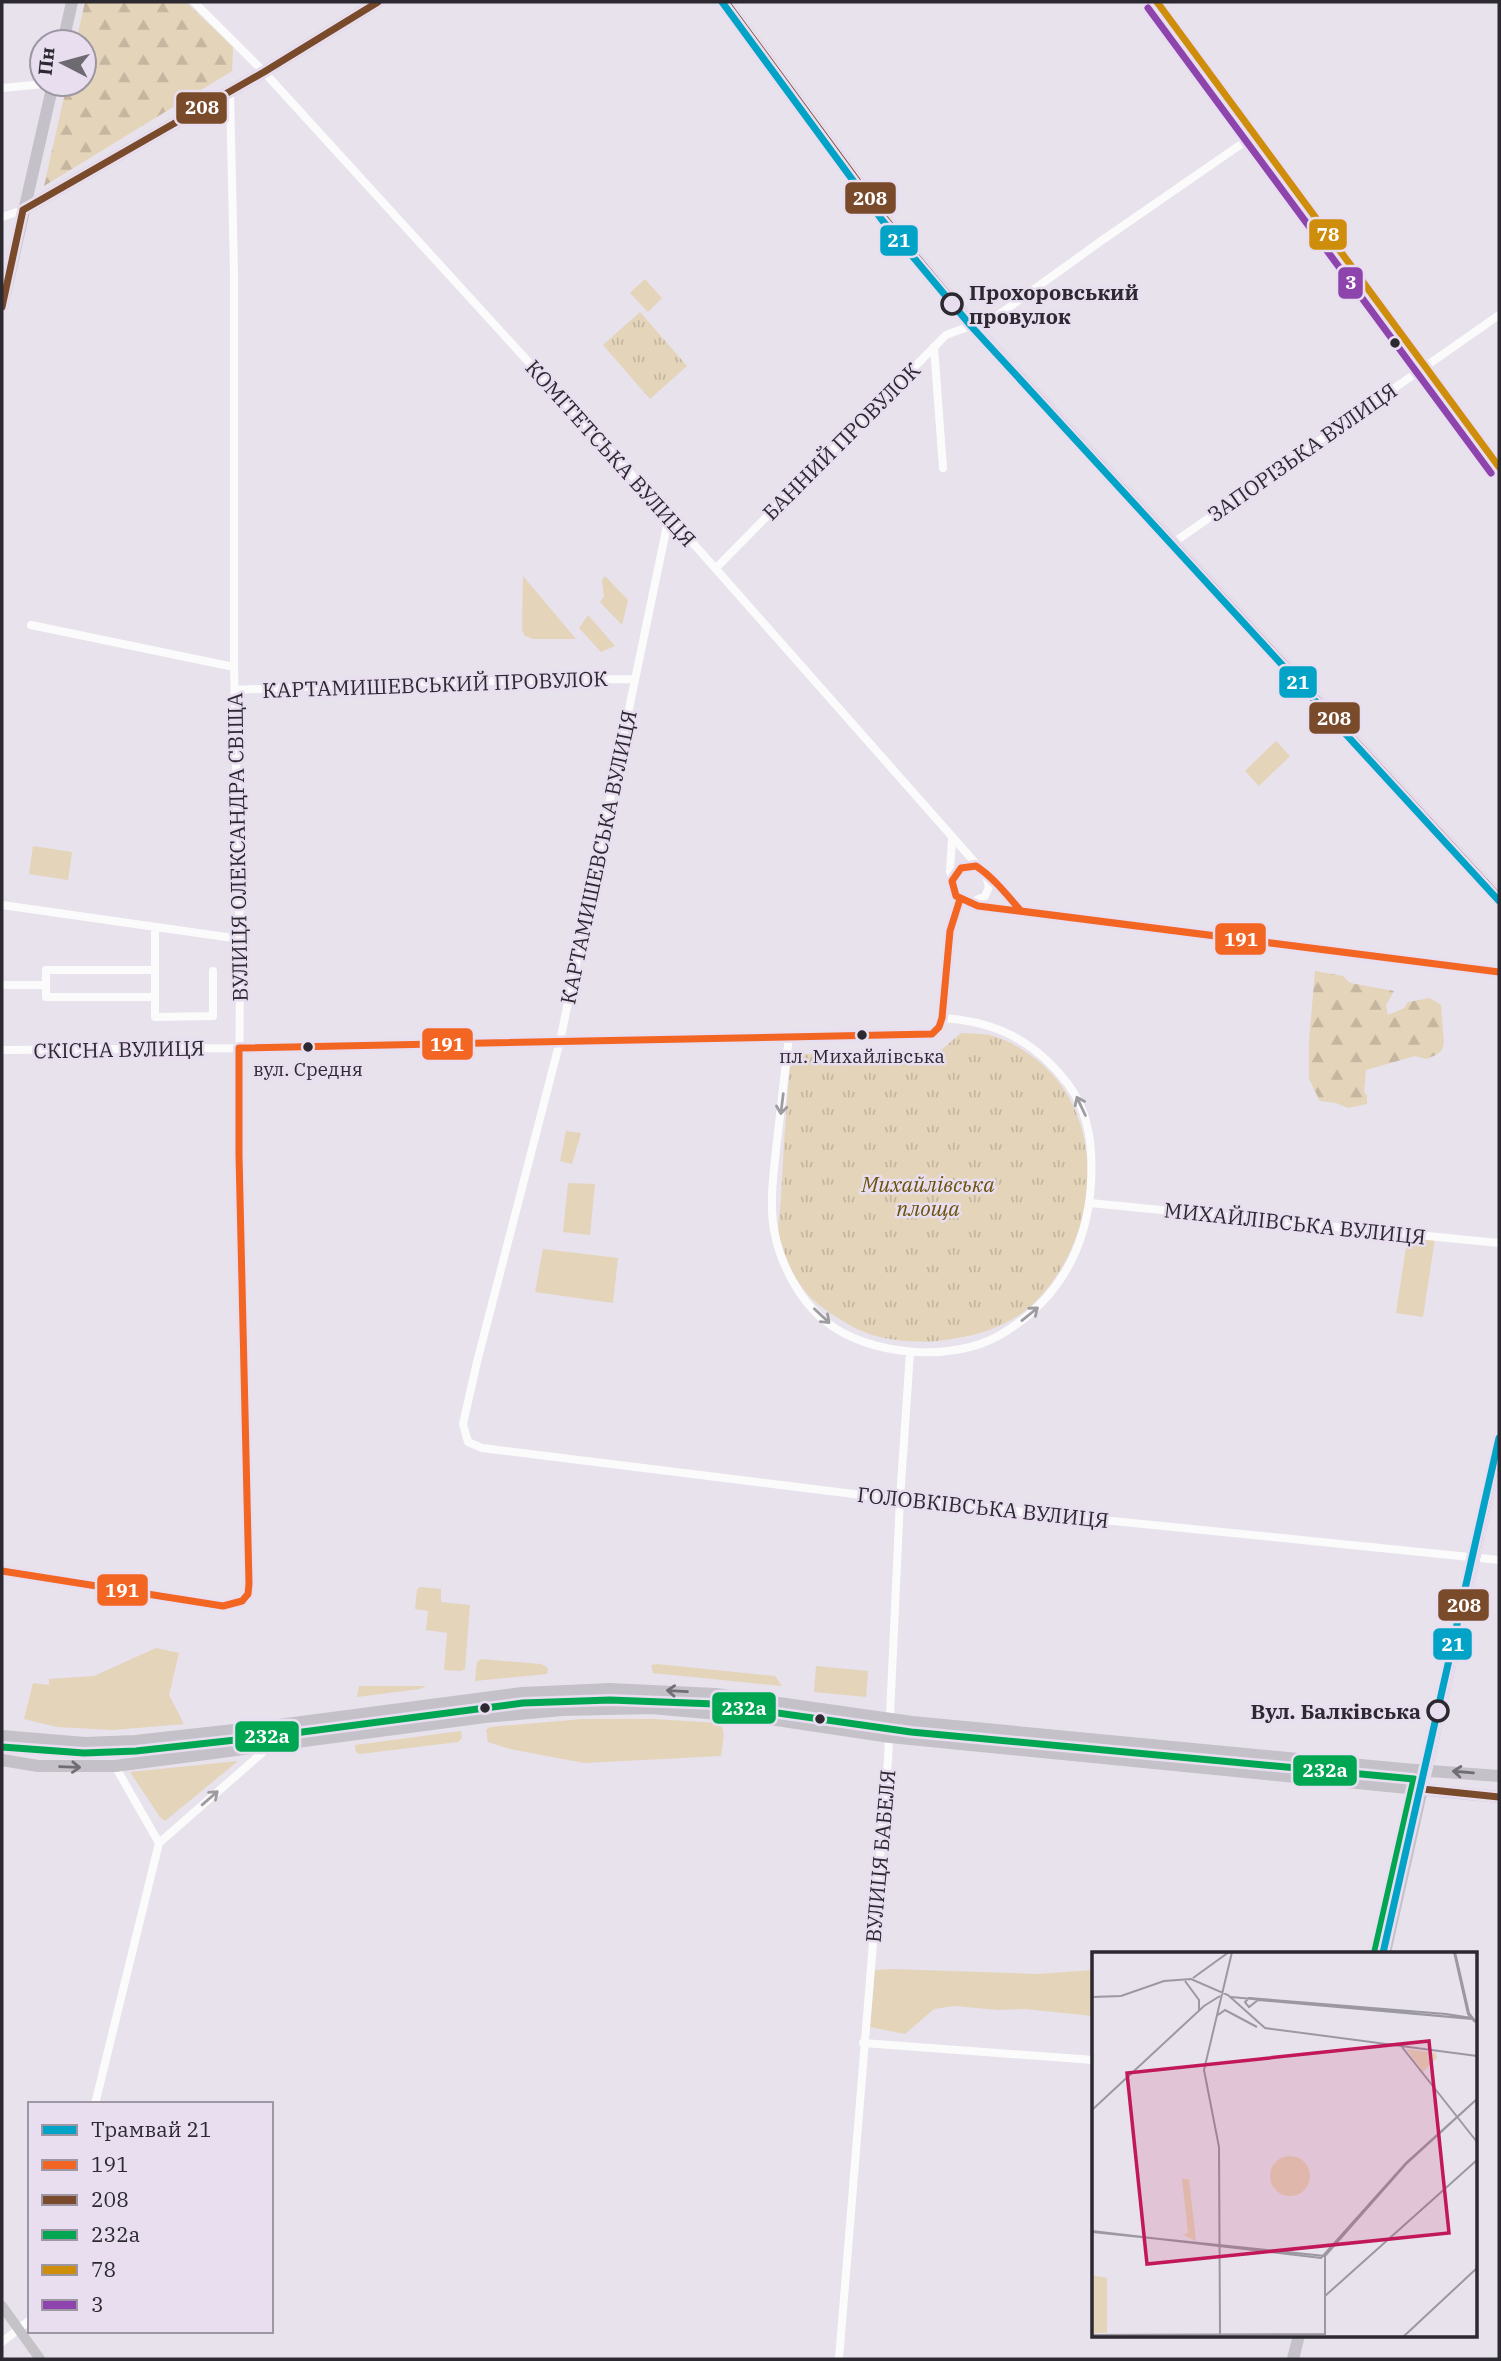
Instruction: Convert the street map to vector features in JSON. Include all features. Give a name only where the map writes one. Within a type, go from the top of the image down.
[{"type":"main road","points":[[66,28],[72,2]]},
{"type":"main road","points":[[23,211],[264,72],[378,2]]},
{"type":"main road","points":[[726,2],[880,212],[973,325],[1499,897]]},
{"type":"main road","points":[[1157,2],[1499,467]]},
{"type":"main road","points":[[2,307],[50,98]]},
{"type":"main road","points":[[1385,1952],[1499,1448]]},
{"type":"main road","points":[[2,1735],[85,1743],[135,1741],[560,1690],[648,1689],[704,1693],[891,1719],[1499,1776]]},
{"type":"main road","points":[[2,1760],[38,1766],[115,1766],[524,1713],[624,1708],[715,1712],[890,1738],[1499,1797]]},
{"type":"main road","points":[[2,2306],[40,2359]]},
{"type":"main road","points":[[1293,2359],[1299,2336]]},
{"type":"street","name":"КОМІТЕТСЬКА ВУЛИЦЯ","points":[[194,2],[264,72],[669,516],[979,867]]},
{"type":"street","points":[[2,88],[28,86]]},
{"type":"street","name":"ВУЛИЦЯ ОЛЕКСАНДРА СВІЩА","points":[[2,1571],[223,1606],[242,1601],[248,1594],[239,1155],[240,939],[234,667],[234,273],[230,92]]},
{"type":"street","points":[[973,325],[997,316],[1253,136]]},
{"type":"street","points":[[2,218],[23,211]]},
{"type":"street","name":"ЗАПОРІЗЬКА ВУЛИЦЯ","points":[[1173,543],[1499,314]]},
{"type":"street","name":"БАННИЙ ПРОВУЛОК","points":[[716,568],[946,334],[973,325]]},
{"type":"street","points":[[934,347],[943,468]]},
{"type":"street","name":"КАРТАМИШЕВСЬКА ВУЛИЦЯ","points":[[468,1442],[463,1424],[560,1041],[669,516]]},
{"type":"street","points":[[32,625],[234,667]]},
{"type":"street","name":"КАРТАМИШЕВСЬКИЙ ПРОВУЛОК","points":[[235,690],[413,682],[635,679]]},
{"type":"street","points":[[952,839],[950,873],[954,891],[960,900],[970,903],[1499,972]]},
{"type":"street","points":[[953,879],[957,871],[966,866],[979,867],[1021,911]]},
{"type":"street","points":[[970,903],[985,896],[989,879]]},
{"type":"street","points":[[789,1036],[771,1191],[774,1230],[784,1264],[803,1297],[825,1321],[851,1337],[910,1353],[956,1351],[998,1337],[1025,1319],[1044,1302],[1066,1274],[1079,1249],[1090,1203],[1093,1163],[1085,1113],[1073,1090],[1056,1068],[1039,1052],[1003,1031],[983,1023],[942,1018],[950,931],[960,900]]},
{"type":"street","points":[[2,905],[240,939]]},
{"type":"street","points":[[155,927],[155,1017],[213,1016],[213,971]]},
{"type":"street","points":[[155,970],[46,970],[46,998],[155,997]]},
{"type":"street","points":[[2,985],[46,985]]},
{"type":"street","name":"CКІСНА ВУЛИЦЯ","points":[[2,1050],[932,1034],[942,1018]]},
{"type":"street","name":"МИХАЙЛІВСЬКА ВУЛИЦЯ","points":[[1090,1203],[1499,1243]]},
{"type":"street","name":"ВУЛИЦЯ БАБЕЛЯ","points":[[839,2359],[890,1738],[900,1499],[910,1353]]},
{"type":"street","name":"ГОЛОВКІВСЬКА ВУЛИЦЯ","points":[[468,1442],[482,1448],[900,1499],[1499,1560]]},
{"type":"street","points":[[95,2102],[159,1843],[270,1745]]},
{"type":"street","points":[[115,1766],[159,1843]]},
{"type":"street","points":[[863,2043],[1092,2060]]},
{"type":"street","points":[[2,2342],[28,2322]]},
{"type":"green space","points":[[85,2],[186,2],[233,47],[232,71],[44,186],[64,98],[98,98],[98,28],[79,28]]},
{"type":"green space","points":[[645,279],[662,298],[648,312],[630,293]]},
{"type":"green space","points":[[640,312],[687,366],[650,399],[603,345]]},
{"type":"green space","points":[[523,576],[576,639],[533,639],[525,636],[522,630]]},
{"type":"green space","points":[[605,576],[628,600],[622,625],[600,602],[604,597],[602,580]]},
{"type":"green space","points":[[588,615],[615,646],[601,652],[579,628]]},
{"type":"green space","points":[[1276,741],[1290,756],[1259,786],[1245,771]]},
{"type":"green space","points":[[33,846],[72,852],[68,880],[29,874]]},
{"type":"green space","points":[[1315,971],[1343,976],[1350,983],[1394,991],[1386,1005],[1388,1015],[1404,1008],[1408,1002],[1430,998],[1441,1005],[1444,1043],[1442,1050],[1426,1059],[1415,1056],[1366,1070],[1364,1092],[1367,1095],[1367,1104],[1348,1108],[1320,1101],[1309,1079]]},
{"type":"green space","name":"Михайлівська площа","points":[[961,1033],[989,1035],[1008,1042],[1030,1055],[1056,1079],[1074,1108],[1085,1141],[1088,1175],[1084,1210],[1073,1244],[1057,1275],[1035,1302],[1005,1324],[982,1333],[933,1341],[882,1338],[848,1324],[812,1298],[798,1282],[780,1246],[778,1225],[790,1067],[802,1054],[940,1051]]},
{"type":"green space","points":[[566,1131],[581,1133],[572,1164],[560,1161]]},
{"type":"green space","points":[[568,1183],[595,1184],[590,1235],[563,1232]]},
{"type":"green space","points":[[1408,1235],[1435,1238],[1423,1317],[1396,1313]]},
{"type":"green space","points":[[543,1249],[618,1258],[613,1303],[535,1292]]},
{"type":"green space","points":[[420,1587],[441,1589],[441,1602],[470,1605],[465,1669],[444,1670],[447,1633],[426,1630],[428,1611],[415,1609],[417,1590]]},
{"type":"green space","points":[[156,1648],[179,1653],[169,1695],[184,1724],[113,1730],[57,1727],[24,1719],[33,1683],[49,1685],[49,1679],[94,1676]]},
{"type":"green space","points":[[481,1659],[541,1664],[548,1668],[547,1674],[475,1681],[477,1662]]},
{"type":"green space","points":[[651,1665],[775,1676],[782,1686],[653,1673]]},
{"type":"green space","points":[[816,1666],[868,1671],[866,1697],[814,1692]]},
{"type":"green space","points":[[359,1686],[426,1686],[357,1697]]},
{"type":"green space","points":[[583,1719],[719,1723],[723,1734],[721,1756],[584,1763],[510,1749],[488,1742],[486,1730],[490,1727]]},
{"type":"green space","points":[[461,1731],[462,1738],[458,1742],[360,1754],[356,1752],[355,1745]]},
{"type":"green space","points":[[238,1761],[165,1821],[130,1772]]},
{"type":"green space","points":[[875,1970],[1038,1974],[1092,1970],[1092,2016],[954,2006],[934,2009],[905,2034],[870,2027]]},
{"type":"tram line","name":"21","points":[[722,2],[882,220],[971,326],[1499,901]]},
{"type":"tram line","name":"21","points":[[1383,1952],[1499,1438]]},
{"type":"transit line","name":"208","points":[[23,210],[264,72],[378,2]]},
{"type":"transit line","name":"208","points":[[726,2],[887,221],[973,325],[1499,897]]},
{"type":"transit line","name":"78","points":[[1157,2],[1499,467]]},
{"type":"transit line","name":"3","points":[[1148,8],[1491,473]]},
{"type":"transit line","name":"208","points":[[2,307],[23,210]]},
{"type":"transit line","name":"191","points":[[976,866],[994,881],[1021,911],[1499,972],[978,906],[956,896],[952,881],[961,868],[976,866]]},
{"type":"transit line","name":"191","points":[[239,1048],[932,1034],[939,1027],[942,1018],[950,931],[960,899]]},
{"type":"transit line","name":"191","points":[[239,1048],[249,1584],[248,1594],[242,1601]]},
{"type":"transit line","name":"208","points":[[1499,1448],[1422,1789],[1499,1797]]},
{"type":"transit line","name":"191","points":[[2,1571],[223,1606],[242,1601]]},
{"type":"transit line","name":"232а","points":[[2,1747],[84,1753],[136,1751],[523,1703],[610,1700],[715,1704],[911,1732],[1414,1779],[1375,1951]]},
{"type":"place","name":"Прохоровський провулок","points":[[952,304]]},
{"type":"place","name":"пл. Михайлiвська","points":[[862,1035]]},
{"type":"place","name":"вул. Средня","points":[[308,1047]]},
{"type":"place","name":"Вул. Балківська","points":[[1438,1711]]}]
